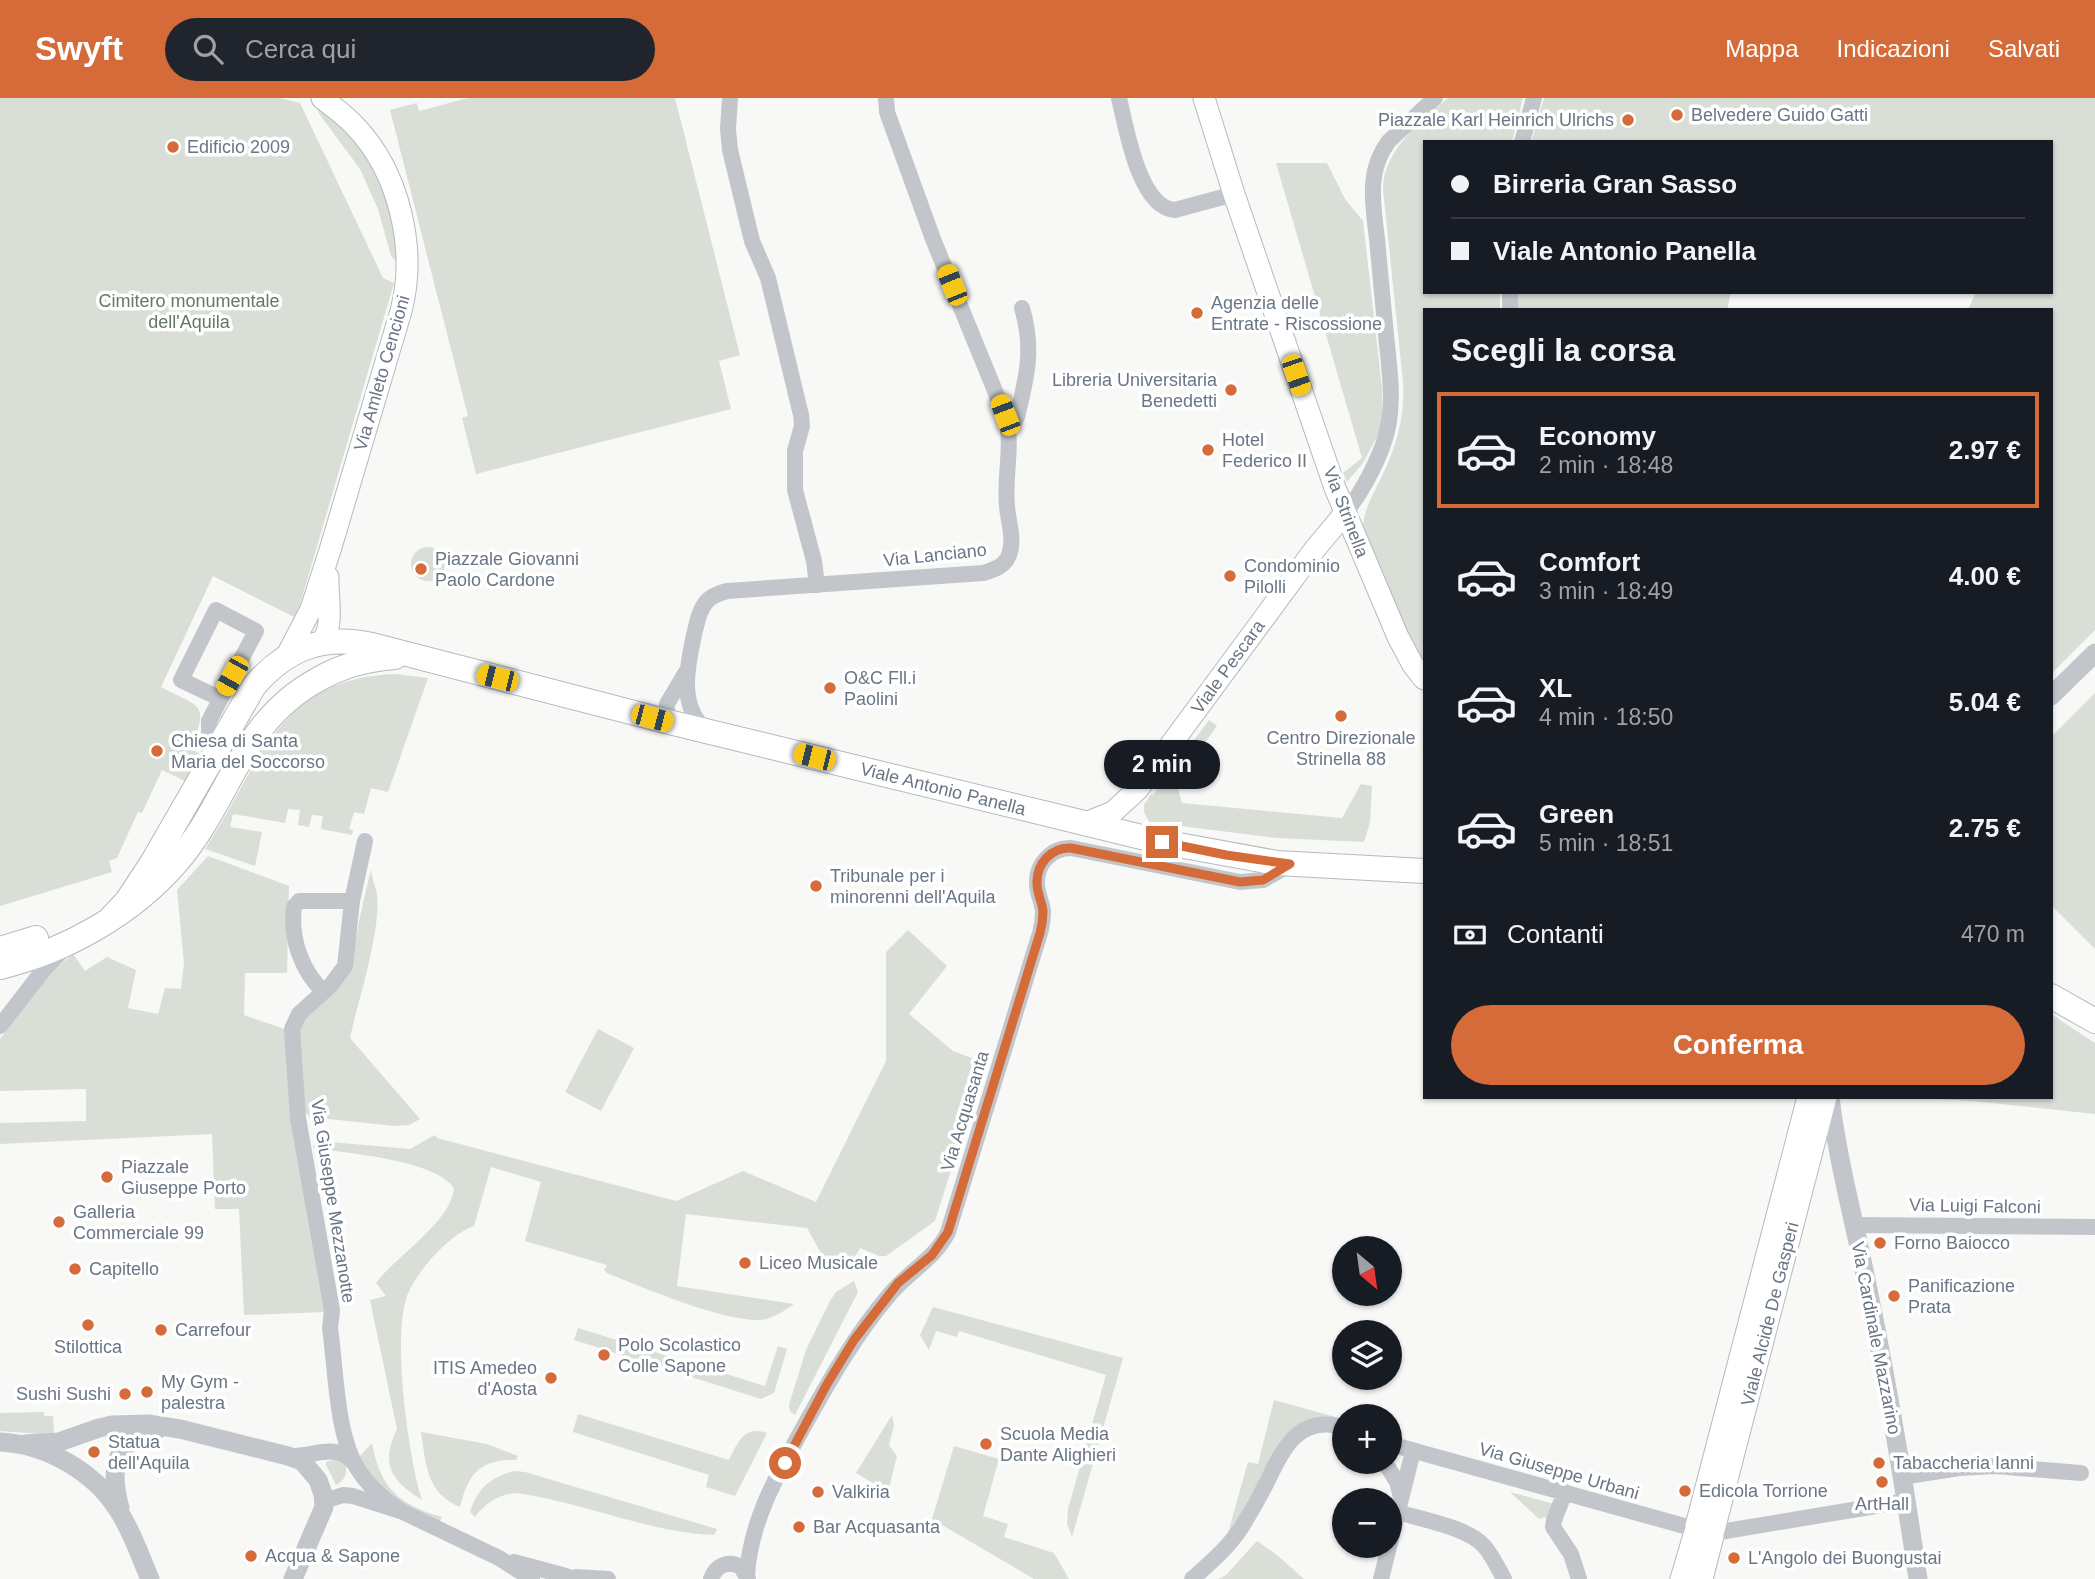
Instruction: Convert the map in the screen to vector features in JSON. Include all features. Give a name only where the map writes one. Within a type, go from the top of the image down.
[{"type":"main road","name":"Via Amleto Cencioni","points":[[285,659],[302,630],[320,613],[327,586],[331,547],[408,280],[398,209],[385,171],[360,132],[322,98]]},
{"type":"main road","name":"Via Strinella","points":[[1207,102],[1234,194],[1345,513],[1398,637],[1423,678]]},
{"type":"main road","name":"Viale Pescara","points":[[1086,823],[1101,819],[1118,809],[1146,779],[1315,549],[1345,513]]},
{"type":"main road","name":"Via Amleto Cencioni","points":[[320,613],[333,628],[332,641]]},
{"type":"main road","name":"Viale Antonio Panella","points":[[111,918],[127,901],[168,837],[254,686],[285,659],[332,641],[372,645],[707,732],[1139,837],[1226,855],[1290,864],[1423,871]]},
{"type":"main road","points":[[332,641],[339,655],[363,661]]},
{"type":"main road","name":"Viale Antonio Panella","points":[[0,967],[39,955],[84,935],[160,880],[188,849],[253,738],[276,708],[294,694],[321,677],[363,661],[399,657],[428,660]]},
{"type":"main road","name":"Viale Pescara","points":[[1139,837],[1135,829],[1135,814],[1146,779]]},
{"type":"main road","name":"Viale Antonio Panella","points":[[0,949],[30,940],[83,917],[111,900],[131,883],[168,837]]},
{"type":"main road","points":[[2053,997],[2095,1021]]},
{"type":"main road","name":"Viale Alcide De Gasperi","points":[[1702,1579],[1705,1531],[1808,1099]]},
{"type":"main road","name":"Viale Alcide De Gasperi","points":[[1681,1579],[1705,1531],[1827,1099]]},
{"type":"street","points":[[730,98],[730,150],[751,241],[763,263],[802,419],[795,452],[795,490],[814,561],[817,585]]},
{"type":"street","name":"Via Lanciano","points":[[707,732],[680,695],[701,610],[714,596],[727,591],[983,573],[1002,564],[1009,554],[1012,539],[1006,500],[1008,427],[978,345],[933,239],[887,112],[886,98]]},
{"type":"street","points":[[1119,98],[1143,180],[1156,204],[1167,210],[1175,210],[1234,194]]},
{"type":"street","name":"Viale Pescara","points":[[1345,513],[1365,482],[1386,435],[1389,421],[1390,373],[1373,206],[1373,172],[1383,148],[1435,98]]},
{"type":"street","points":[[1523,140],[1534,98]]},
{"type":"street","points":[[1008,427],[1014,423],[1018,413],[1030,345],[1022,307]]},
{"type":"street","points":[[219,698],[181,680],[216,610],[256,631],[219,698],[207,727],[222,743]]},
{"type":"street","points":[[2053,694],[2095,653]]},
{"type":"street","points":[[630,712],[680,695]]},
{"type":"street","name":"Via Lanciano","points":[[673,723],[667,708],[668,698],[680,695]]},
{"type":"street","name":"Via Giuseppe Mezzanotte","points":[[365,841],[352,901],[347,961],[341,974],[299,1014],[292,1032],[298,1118],[332,1310],[330,1328],[343,1428],[355,1465],[375,1490],[402,1512]]},
{"type":"street","name":"Via Acquasanta","points":[[747,1578],[751,1544],[765,1502],[827,1384],[874,1313],[898,1283],[939,1247],[948,1232],[1040,933],[1043,913],[1037,875],[1044,860],[1059,849],[1071,848],[1246,882],[1263,880],[1290,864]]},
{"type":"street","points":[[324,992],[312,978],[296,944],[294,906],[299,901],[352,901]]},
{"type":"street","points":[[0,1025],[45,968],[69,944],[84,935]]},
{"type":"street","points":[[0,955],[30,940]]},
{"type":"street","points":[[0,1005],[0,1025]]},
{"type":"street","name":"Via Cardinale Mazzarino","points":[[1828,1099],[1865,1274],[1919,1579]]},
{"type":"street","name":"Via Luigi Falconi","points":[[1854,1225],[2095,1227]]},
{"type":"street","points":[[0,1442],[59,1442],[108,1426],[148,1424],[170,1427],[302,1461],[318,1480],[324,1499],[320,1518]]},
{"type":"street","points":[[1192,1579],[1236,1535],[1292,1438],[1300,1432],[1319,1426],[1332,1427]]},
{"type":"street","points":[[150,1579],[124,1519],[114,1480],[118,1458],[127,1445],[155,1429],[170,1427]]},
{"type":"street","points":[[318,1453],[335,1442],[343,1428]]},
{"type":"street","points":[[25,1444],[85,1474],[109,1497],[124,1519]]},
{"type":"street","name":"Via Giuseppe Urbani","points":[[1402,1448],[1705,1531],[1906,1501]]},
{"type":"street","points":[[1402,1497],[1413,1451]]},
{"type":"street","points":[[288,1456],[342,1452],[355,1465],[354,1481],[334,1498],[320,1518],[293,1579]]},
{"type":"street","points":[[1902,1477],[1984,1466],[2081,1473]]},
{"type":"street","points":[[1564,1492],[1553,1525],[1556,1534],[1571,1554],[1579,1579]]},
{"type":"street","name":"Via Giuseppe Mezzanotte","points":[[334,1498],[353,1496],[402,1512],[499,1558],[531,1579]]},
{"type":"street","points":[[1402,1506],[1476,1539],[1486,1549],[1504,1579]]},
{"type":"street","name":"Via Giuseppe Mezzanotte","points":[[499,1558],[569,1578]]},
{"type":"street","points":[[1381,1579],[1386,1558]]},
{"type":"street","points":[[696,1579],[714,1574],[723,1565],[733,1564],[743,1569],[747,1578]]},
{"type":"street","points":[[569,1578],[608,1579]]},
{"type":"green space","name":"Cimitero monumentale dell'Aquila","points":[[0,98],[280,98],[300,103],[383,278],[394,283],[296,618],[213,576],[161,687],[192,703],[200,714],[200,722],[190,749],[199,753],[185,781],[162,770],[142,813],[138,812],[117,858],[109,861],[112,872],[0,906]]},
{"type":"green space","points":[[468,98],[675,98],[740,355],[719,361],[731,409],[476,474],[462,418],[468,416],[390,110],[417,103],[419,111]]},
{"type":"green space","points":[[1448,98],[1523,98],[1512,140],[1423,140],[1423,294],[1500,294],[1500,308],[1423,308],[1423,659],[1400,618],[1363,527],[1367,507],[1396,442],[1403,407],[1403,382],[1383,189],[1390,161],[1415,127]]},
{"type":"green space","points":[[1544,98],[2095,98],[2095,630],[2053,672],[2053,308],[1969,308],[1975,294],[2053,294],[2053,140],[1532,140]]},
{"type":"green space","points":[[314,103],[349,136],[375,174],[392,216],[397,263],[391,256],[378,209],[360,169]]},
{"type":"green space","points":[[1276,163],[1327,163],[1345,199],[1363,221],[1382,388],[1382,420],[1379,433],[1363,463],[1347,482],[1343,473],[1362,458]]},
{"type":"green space","points":[[1518,294],[1731,294],[1727,308],[1517,308]]},
{"type":"green space","points":[[428,547],[440,552],[445,564],[440,576],[428,581],[416,576],[411,564],[416,552]]},
{"type":"green space","points":[[395,674],[428,678],[388,792],[371,788],[364,814],[354,812],[349,829],[353,830],[352,835],[321,829],[323,816],[312,815],[309,827],[298,825],[300,810],[288,809],[285,823],[233,814],[230,827],[262,832],[255,866],[205,849],[258,758],[276,732],[298,709],[323,691],[355,679]]},
{"type":"green space","points":[[2095,693],[2095,949],[2053,907],[2053,735]]},
{"type":"green space","points":[[1209,720],[1217,726],[1176,782],[1182,803],[1342,818],[1361,784],[1372,786],[1370,822],[1364,842],[1277,838],[1149,822],[1144,805]]},
{"type":"green space","points":[[208,856],[289,886],[287,973],[245,973],[244,1015],[287,1030],[326,1312],[244,1315],[239,1209],[215,1209],[212,1134],[0,1144],[0,1123],[86,1121],[86,1089],[0,1091],[0,1039],[49,974],[73,954],[85,971],[107,957],[136,970],[128,1008],[158,1014],[165,988],[181,989],[184,963],[177,890]]},
{"type":"green space","points":[[371,869],[377,895],[376,927],[350,1038],[420,1119],[409,1125],[394,1126],[310,1117],[303,1110],[299,1030],[302,1019],[333,992],[350,971]]},
{"type":"green space","points":[[908,930],[947,966],[909,1014],[953,1051],[985,1063],[935,1221],[886,1256],[860,1248],[850,1265],[822,1255],[807,1228],[686,1214],[677,1286],[794,1304],[769,1318],[744,1319],[704,1310],[607,1273],[604,1270],[607,1265],[525,1241],[541,1182],[491,1167],[474,1226],[443,1246],[424,1267],[406,1299],[401,1342],[404,1399],[407,1428],[422,1500],[403,1486],[391,1470],[389,1462],[389,1452],[397,1429],[370,1300],[386,1296],[376,1283],[444,1213],[454,1188],[444,1178],[410,1164],[313,1148],[315,1143],[319,1141],[410,1149],[435,1135],[437,1138],[676,1201],[743,1171],[816,1202],[886,1061],[886,952]]},
{"type":"green space","points":[[2053,1015],[2095,1043],[2095,1114],[1937,1099],[2053,1099]]},
{"type":"green space","points":[[598,1029],[634,1048],[601,1111],[565,1092]]},
{"type":"green space","points":[[854,1281],[858,1292],[795,1415],[790,1411],[789,1405],[806,1350],[836,1292]]},
{"type":"green space","points":[[933,1307],[1123,1358],[1072,1537],[1067,1523],[1068,1509],[1106,1375],[959,1331],[957,1337],[936,1331],[929,1350],[920,1335]]},
{"type":"green space","points":[[578,1328],[765,1386],[778,1346],[787,1349],[774,1393],[761,1399],[574,1340]]},
{"type":"green space","points":[[1274,1400],[1332,1416],[1332,1418],[1287,1434],[1282,1439],[1228,1533],[1248,1462],[1258,1464]]},
{"type":"green space","points":[[44,1412],[44,1416],[53,1416],[54,1435],[0,1431],[0,1413]]},
{"type":"green space","points":[[578,1414],[729,1460],[739,1441],[747,1433],[767,1433],[735,1496],[706,1487],[709,1475],[573,1432]]},
{"type":"green space","points":[[892,1415],[894,1426],[889,1445],[897,1456],[888,1492],[856,1473]]},
{"type":"green space","points":[[421,1432],[487,1444],[518,1456],[516,1460],[493,1462],[477,1471],[467,1486],[460,1507],[440,1494],[434,1486],[427,1466]]},
{"type":"green space","points":[[372,1443],[386,1483],[414,1507],[442,1517],[439,1524],[393,1497],[375,1480],[359,1457]]},
{"type":"green space","points":[[954,1446],[999,1459],[983,1516],[1008,1524],[1004,1537],[1054,1553],[1069,1579],[1034,1579],[932,1519]]},
{"type":"green space","points":[[336,1459],[345,1464],[346,1474],[336,1485],[326,1462]]},
{"type":"green space","points":[[514,1471],[717,1529],[714,1535],[689,1533],[516,1493],[493,1500],[475,1517],[470,1512],[481,1490],[491,1481]]},
{"type":"green space","points":[[1510,1492],[1554,1504],[1546,1517],[1539,1519]]},
{"type":"green space","points":[[1257,1541],[1304,1579],[1218,1579],[1226,1575]]},
{"type":"place","name":"Belvedere Guido Gatti","points":[[1677,115]]},
{"type":"place","name":"Piazzale Karl Heinrich Ulrichs","points":[[1628,120]]},
{"type":"place","name":"Edificio 2009","points":[[173,147]]},
{"type":"place","name":"Agenzia delle Entrate - Riscossione","points":[[1197,313]]},
{"type":"place","name":"Libreria Universitaria Benedetti","points":[[1231,390]]},
{"type":"place","name":"Hotel Federico II","points":[[1208,450]]},
{"type":"place","name":"Piazzale Giovanni Paolo Cardone","points":[[421,569]]},
{"type":"place","name":"Condominio Pilolli","points":[[1230,576]]},
{"type":"place","name":"O&C Fll.i Paolini","points":[[830,688]]},
{"type":"place","name":"Centro Direzionale Strinella 88","points":[[1341,716]]},
{"type":"place","name":"Chiesa di Santa Maria del Soccorso","points":[[157,751]]},
{"type":"place","name":"Tribunale per i minorenni dell'Aquila","points":[[816,886]]},
{"type":"place","name":"Piazzale Giuseppe Porto","points":[[107,1177]]},
{"type":"place","name":"Galleria Commerciale 99","points":[[59,1222]]},
{"type":"place","name":"Forno Baiocco","points":[[1880,1243]]},
{"type":"place","name":"Liceo Musicale","points":[[745,1263]]},
{"type":"place","name":"Capitello","points":[[75,1269]]},
{"type":"place","name":"Panificazione Prata","points":[[1894,1296]]},
{"type":"place","name":"Stilottica","points":[[88,1325]]},
{"type":"place","name":"Carrefour","points":[[161,1330]]},
{"type":"place","name":"Polo Scolastico Colle Sapone","points":[[604,1355]]},
{"type":"place","name":"ITIS Amedeo d'Aosta","points":[[551,1378]]},
{"type":"place","name":"My Gym - palestra","points":[[147,1392]]},
{"type":"place","name":"Sushi Sushi","points":[[125,1394]]},
{"type":"place","name":"Scuola Media Dante Alighieri","points":[[986,1444]]},
{"type":"place","name":"Statua dell'Aquila","points":[[94,1452]]},
{"type":"place","name":"Tabaccheria Ianni","points":[[1879,1463]]},
{"type":"place","name":"ArtHall","points":[[1882,1482]]},
{"type":"place","name":"Edicola Torrione","points":[[1685,1491]]},
{"type":"place","name":"Valkiria","points":[[818,1492]]},
{"type":"place","name":"Bar Acquasanta","points":[[799,1527]]},
{"type":"place","name":"Acqua & Sapone","points":[[251,1556]]},
{"type":"place","name":"L'Angolo dei Buongustai","points":[[1734,1558]]},
{"type":"route","points":[[785,1463],[854,1340],[898,1283],[932,1255],[948,1232],[1040,933],[1043,913],[1037,875],[1046,858],[1059,849],[1071,848],[1246,882],[1263,880],[1290,864],[1162,842]]}]
